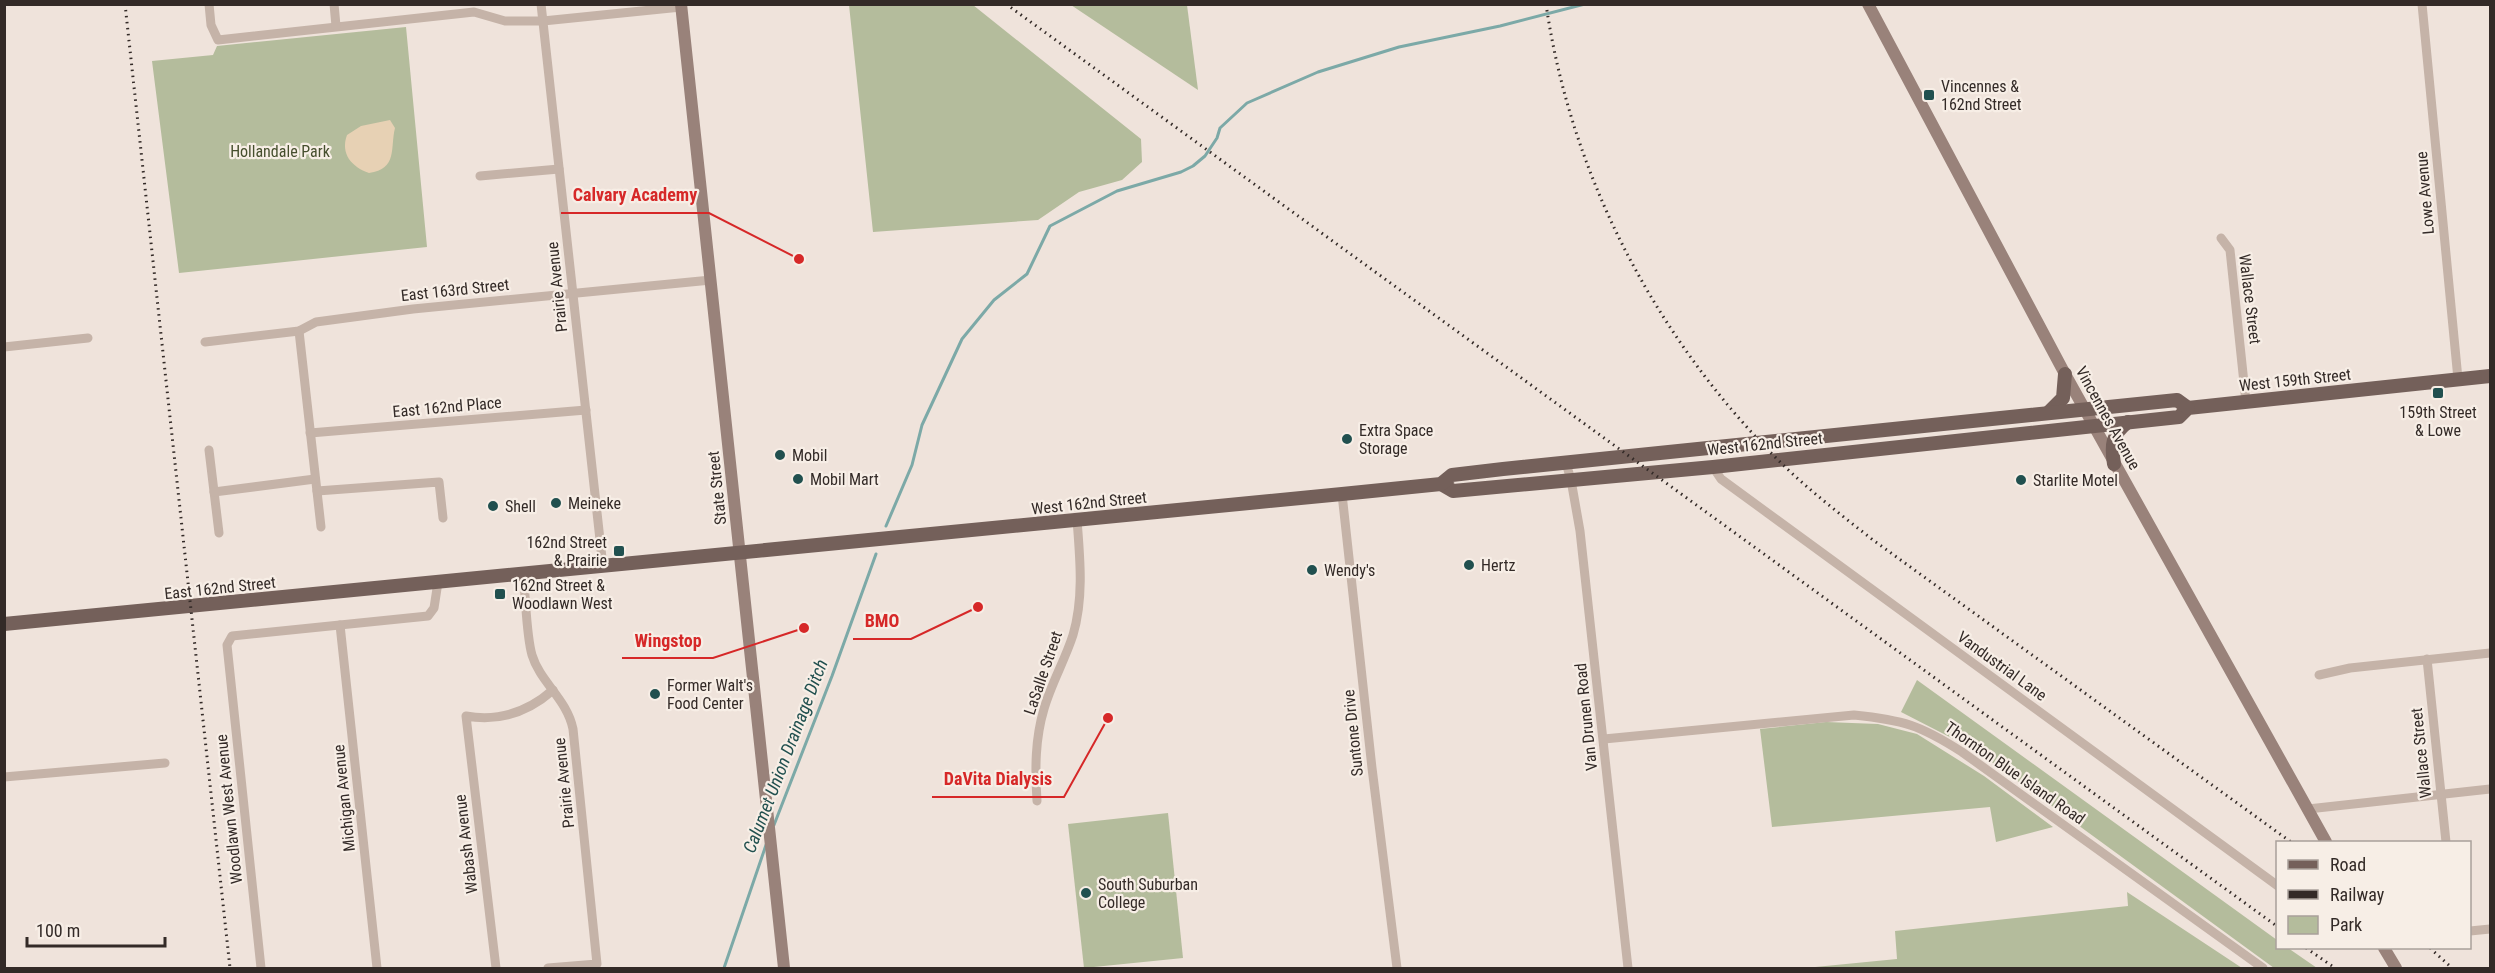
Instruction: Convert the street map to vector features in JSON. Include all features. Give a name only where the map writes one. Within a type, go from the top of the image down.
[{"type":"main road","points":[[2047,414],[2063,398],[2065,374]]},
{"type":"main road","name":"West 159th Street","points":[[2093,426],[2179,417],[2188,408],[2490,376]]},
{"type":"main road","name":"West 159th Street","points":[[2085,410],[2177,400],[2188,408]]},
{"type":"main road","name":"West 162nd Street","points":[[741,554],[1441,484],[1452,475],[2085,410]]},
{"type":"main road","points":[[2114,464],[2112,441],[2119,429],[2128,422]]},
{"type":"main road","name":"West 162nd Street","points":[[1441,484],[1453,491],[2093,426]]},
{"type":"main road","points":[[1710,447],[1713,466]]},
{"type":"main road","name":"East 162nd Street","points":[[4,624],[741,554]]},
{"type":"street","points":[[209,4],[211,25],[218,40],[474,12],[505,21],[543,21],[681,6]]},
{"type":"street","points":[[334,4],[336,26]]},
{"type":"street","points":[[440,4],[440,15]]},
{"type":"street","name":"Prairie Avenue","points":[[541,4],[603,567]]},
{"type":"street","name":"Vincennes Avenue","points":[[1868,4],[2093,426],[2325,841]]},
{"type":"street","name":"Lowe Avenue","points":[[2422,4],[2458,379]]},
{"type":"street","name":"State Street","points":[[681,6],[784,969]]},
{"type":"street","points":[[480,176],[559,169]]},
{"type":"street","name":"Wallace Street","points":[[2221,238],[2230,250],[2247,402]]},
{"type":"street","name":"East 163rd Street","points":[[205,342],[299,332],[316,322],[711,280]]},
{"type":"street","points":[[299,332],[321,527]]},
{"type":"street","points":[[4,347],[88,338]]},
{"type":"street","name":"East 162nd Place","points":[[310,433],[586,410]]},
{"type":"street","points":[[209,450],[219,533]]},
{"type":"street","name":"Van Drunen Road","points":[[1566,463],[1580,531],[1628,969]]},
{"type":"street","name":"Vandustrial Lane","points":[[1713,466],[1721,479],[2276,885]]},
{"type":"street","points":[[214,492],[315,479]]},
{"type":"street","points":[[317,491],[439,482],[442,518]]},
{"type":"street","name":"Suntone Drive","points":[[1342,494],[1373,780],[1397,969]]},
{"type":"street","name":"LaSalle Street","points":[[1037,801],[1035,773],[1037,739],[1044,709],[1073,635],[1079,596],[1080,562],[1077,520]]},
{"type":"street","name":"Prairie Avenue","points":[[523,574],[532,656],[567,708],[573,729],[597,964],[548,969]]},
{"type":"street","points":[[340,625],[428,616],[434,608],[438,582]]},
{"type":"street","name":"Woodlawn West Avenue","points":[[261,969],[227,645],[232,636],[340,625]]},
{"type":"street","name":"Michigan Avenue","points":[[340,625],[377,969]]},
{"type":"street","points":[[2319,675],[2350,668],[2490,653]]},
{"type":"street","name":"Wallace Street","points":[[2427,659],[2446,841]]},
{"type":"street","name":"Wabash Avenue","points":[[496,969],[466,716],[479,718],[499,716],[524,710],[536,705],[553,690]]},
{"type":"street","name":"Thornton Blue Island Road","points":[[1604,739],[1854,715],[1912,724],[1934,734],[1962,752],[2263,969]]},
{"type":"street","points":[[4,777],[165,763]]},
{"type":"street","points":[[2308,809],[2490,789]]},
{"type":"street","points":[[2471,931],[2490,928]]},
{"type":"street","points":[[2385,949],[2396,969]]},
{"type":"green space","points":[[849,5],[973,5],[1141,139],[1142,162],[1122,180],[1079,192],[1038,220],[873,232]]},
{"type":"green space","points":[[1071,5],[1187,5],[1198,90]]},
{"type":"green space","name":"Hollandale Park","points":[[406,27],[427,247],[179,273],[152,61],[213,55],[217,46]]},
{"type":"green space","points":[[1917,680],[2276,939],[2276,949],[2289,949],[2317,968],[2274,968],[1975,750],[1901,712]]},
{"type":"green space","points":[[1826,722],[1878,724],[1917,734],[1984,776],[2053,827],[1996,842],[1990,807],[1772,827],[1760,729]]},
{"type":"green space","points":[[1168,813],[1183,958],[1084,968],[1068,824]]},
{"type":"green space","points":[[2127,892],[2242,968],[1805,968],[1897,959],[1895,931],[2128,906]]},
{"type":"sand","points":[[390,120],[395,128],[389,162],[378,171],[369,173],[357,167],[346,154],[347,135],[361,126]]},
{"type":"waterway","name":"Calumet Union Drainage Ditch","points":[[886,526],[912,465],[922,425],[962,339],[994,300],[1027,274],[1050,226],[1117,191],[1181,172],[1193,166],[1205,156],[1217,138],[1220,128],[1247,103],[1318,72],[1399,47],[1500,26],[1585,4]]},
{"type":"waterway","name":"Calumet Union Drainage Ditch","points":[[774,825],[876,554]]},
{"type":"waterway","name":"Calumet Union Drainage Ditch","points":[[724,968],[766,845]]},
{"type":"railway","points":[[125,4],[230,968]]},
{"type":"railway","points":[[1006,4],[2276,926]]},
{"type":"railway","points":[[1546,4],[1558,68],[1575,130],[1598,191],[1625,250],[1657,306],[1693,360],[1732,411],[1787,469],[1873,540],[2290,841]]},
{"type":"railway","points":[[2307,949],[2335,968]]},
{"type":"railway","points":[[2431,949],[2452,968]]},
{"type":"place","name":"Vincennes & 162nd Street","points":[[1929,95]]},
{"type":"place","name":"Calvary Academy","points":[[799,259]]},
{"type":"place","name":"159th Street & Lowe","points":[[2438,393]]},
{"type":"place","name":"Extra Space Storage","points":[[1347,439]]},
{"type":"place","name":"Mobil","points":[[780,455]]},
{"type":"place","name":"Mobil Mart","points":[[798,479]]},
{"type":"place","name":"Starlite Motel","points":[[2021,480]]},
{"type":"place","name":"Meineke","points":[[556,503]]},
{"type":"place","name":"Shell","points":[[493,506]]},
{"type":"place","name":"162nd Street & Prairie","points":[[619,551]]},
{"type":"place","name":"Hertz","points":[[1469,565]]},
{"type":"place","name":"Wendy's","points":[[1312,570]]},
{"type":"place","name":"162nd Street & Woodlawn West","points":[[500,594]]},
{"type":"place","name":"BMO","points":[[978,607]]},
{"type":"place","name":"Wingstop","points":[[804,628]]},
{"type":"place","name":"Former Walt's Food Center","points":[[655,694]]},
{"type":"place","name":"DaVita Dialysis","points":[[1108,718]]},
{"type":"place","name":"South Suburban College","points":[[1086,893]]}]
